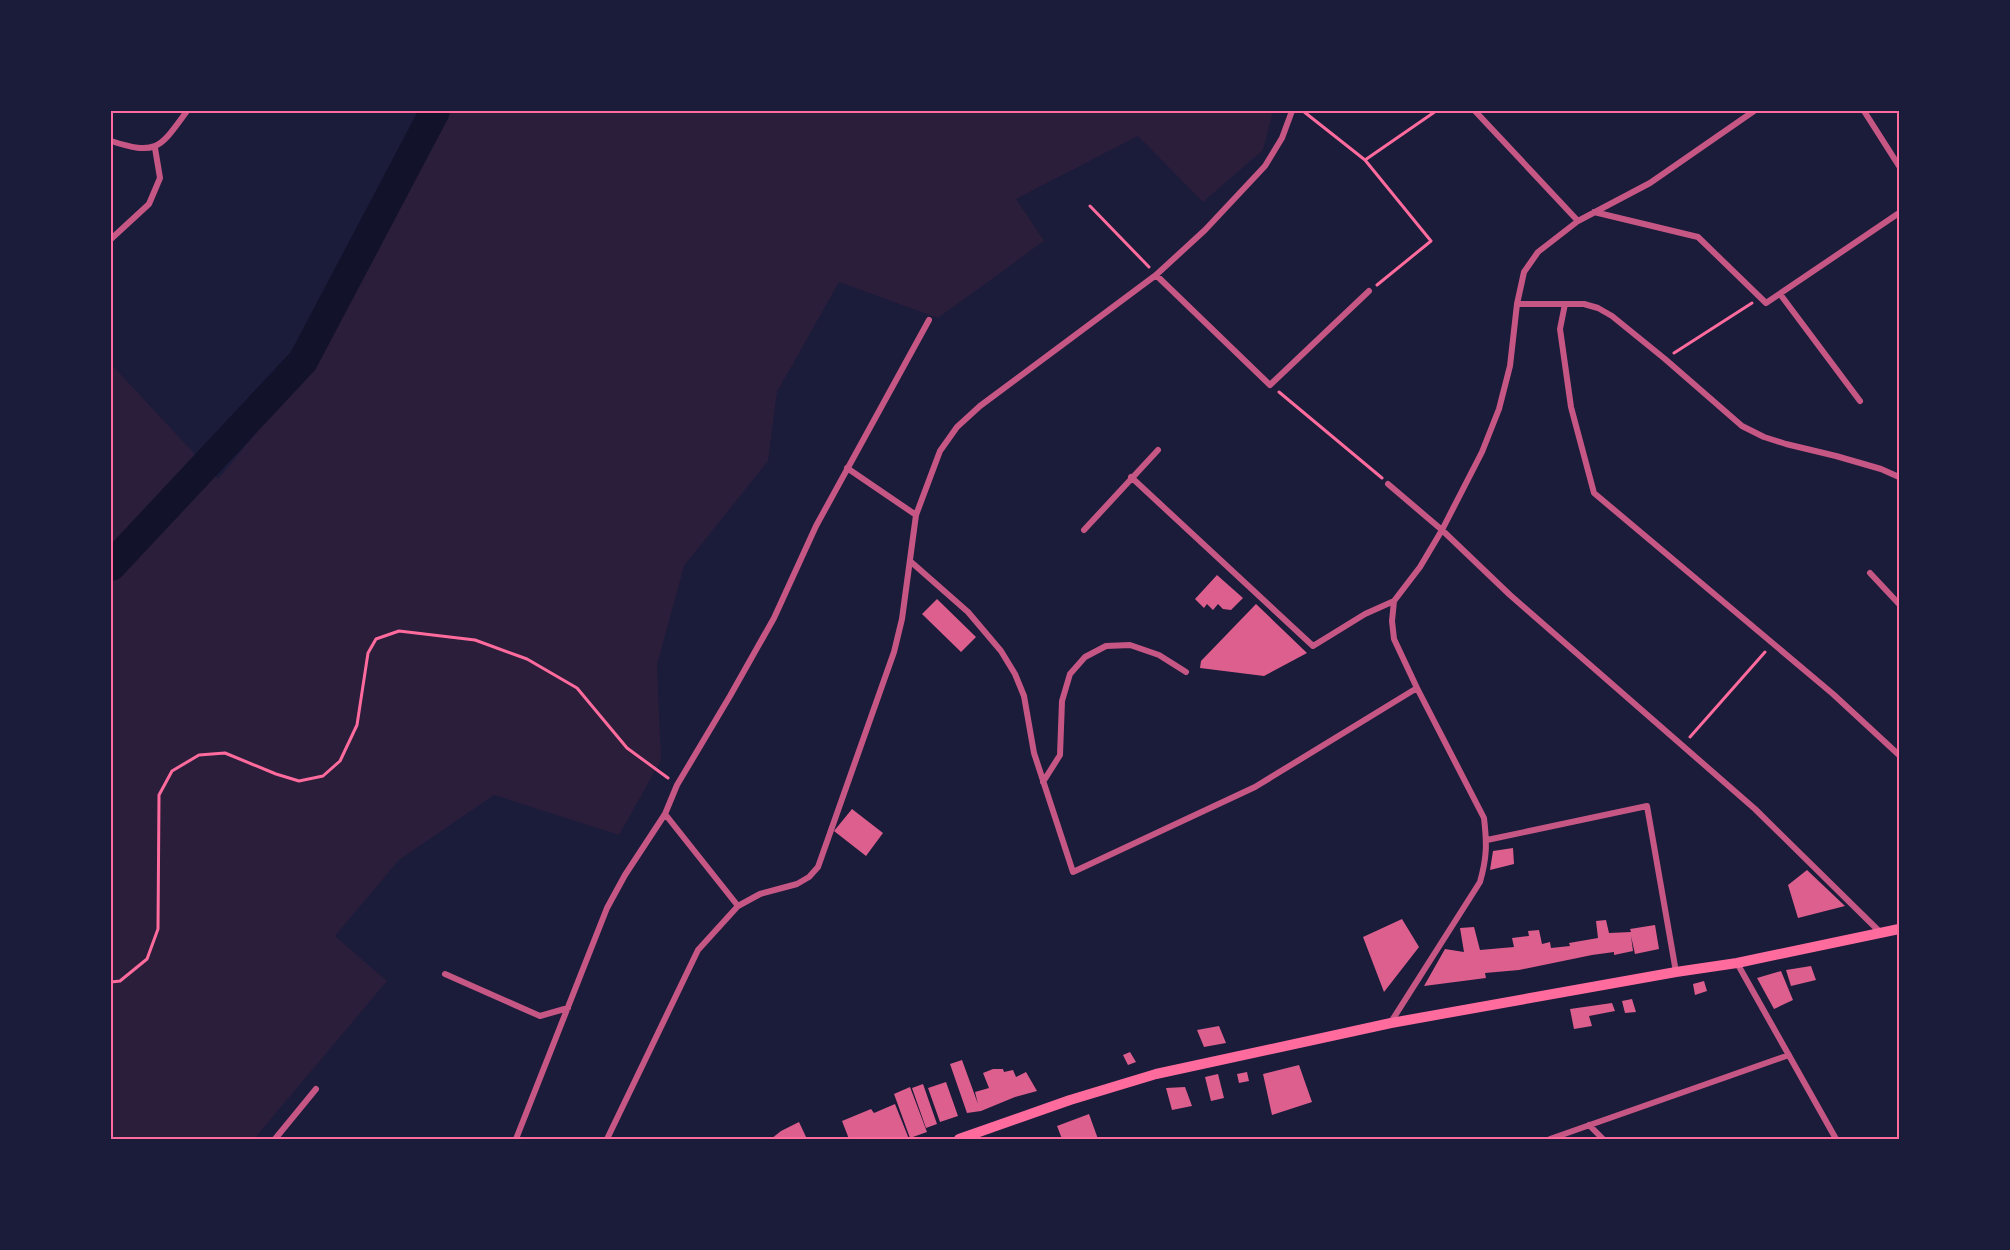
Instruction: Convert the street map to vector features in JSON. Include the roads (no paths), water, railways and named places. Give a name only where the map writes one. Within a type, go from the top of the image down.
[{"type":"main road","points":[[959,1139],[1070,1100],[1156,1074],[1391,1023],[1737,963],[1899,929]]},
{"type":"street","points":[[111,141],[136,149],[155,148],[169,136],[187,111]]},
{"type":"street","points":[[607,1139],[698,950],[738,906],[760,894],[797,884],[809,877],[818,867],[894,652],[902,619],[916,515],[940,451],[957,427],[980,406],[1156,275],[1205,230],[1265,166],[1282,138],[1292,111]]},
{"type":"street","points":[[1475,111],[1578,221]]},
{"type":"street","points":[[1131,477],[1312,646],[1365,614],[1394,601],[1420,567],[1442,530],[1482,452],[1499,409],[1510,366],[1517,304],[1524,272],[1538,252],[1578,221],[1650,183],[1755,111]]},
{"type":"street","points":[[1864,111],[1899,166]]},
{"type":"street","points":[[111,239],[149,204],[160,178],[155,148]]},
{"type":"street","points":[[1594,212],[1698,237],[1766,303],[1899,213]]},
{"type":"street","points":[[1156,275],[1270,385],[1370,291]]},
{"type":"street","points":[[1780,294],[1860,401]]},
{"type":"street","points":[[1517,304],[1584,304],[1598,308],[1612,316],[1665,359],[1742,426],[1764,437],[1870,466],[1899,477]]},
{"type":"street","points":[[1565,304],[1560,329],[1571,407],[1594,492],[1833,694],[1899,755]]},
{"type":"street","points":[[516,1139],[607,908],[625,875],[666,814],[677,785],[774,618],[816,526],[929,320]]},
{"type":"street","points":[[1084,530],[1158,450]]},
{"type":"street","points":[[847,468],[916,515]]},
{"type":"street","points":[[1388,484],[1442,530],[1510,595],[1755,809],[1881,933]]},
{"type":"street","points":[[910,561],[968,612],[1001,651],[1015,674],[1024,696],[1034,753],[1073,872],[1255,787],[1417,688]]},
{"type":"street","points":[[1870,573],[1899,604]]},
{"type":"street","points":[[1391,1023],[1480,882],[1486,859],[1487,840],[1484,818],[1394,639],[1392,621],[1394,601]]},
{"type":"street","points":[[1043,782],[1060,754],[1062,701],[1070,674],[1085,657],[1106,646],[1130,645],[1159,655],[1186,672]]},
{"type":"street","points":[[1487,840],[1647,806],[1676,972]]},
{"type":"street","points":[[666,814],[738,906]]},
{"type":"street","points":[[1737,963],[1836,1139]]},
{"type":"street","points":[[445,974],[540,1016],[568,1008]]},
{"type":"street","points":[[1550,1139],[1789,1055]]},
{"type":"street","points":[[275,1139],[316,1089]]},
{"type":"street","points":[[1589,1125],[1603,1139]]},
{"type":"waterway","points":[[111,566],[303,361],[435,111]]}]
